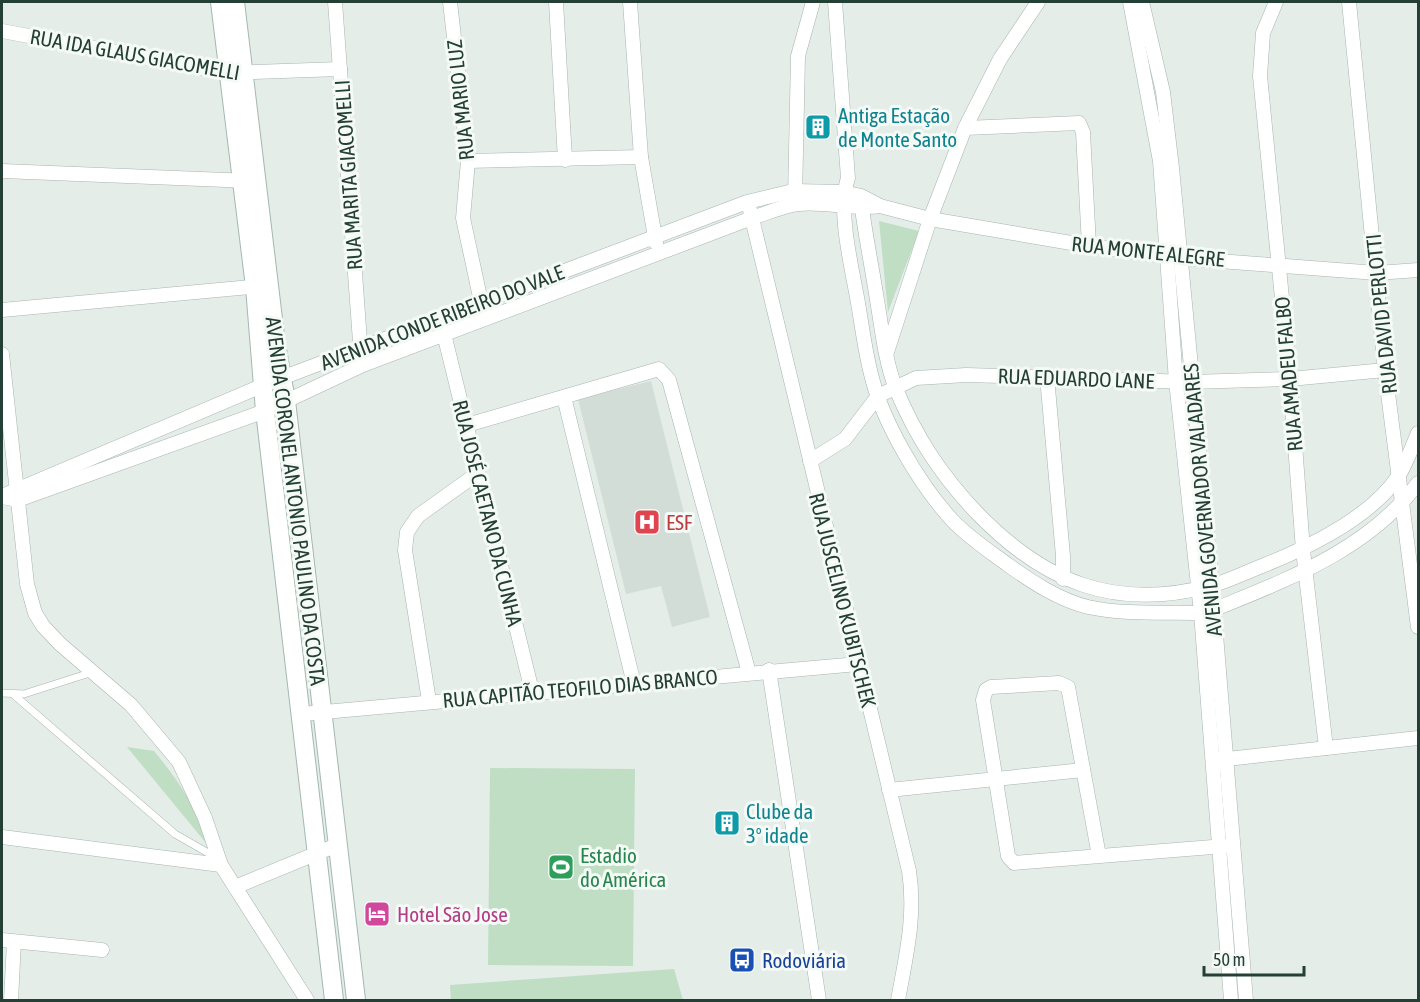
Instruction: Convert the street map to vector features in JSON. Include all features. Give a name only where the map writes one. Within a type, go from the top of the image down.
[{"type":"street","name":"AVENIDA CORONEL ANTONIO PAULINO DA COSTA","points":[[220,2],[236,73],[262,286],[286,401],[356,1000]]},
{"type":"street","name":"AVENIDA CORONEL ANTONIO PAULINO DA COSTA","points":[[235,2],[236,73]]},
{"type":"street","name":"RUA MARITA GIACOMELLI","points":[[335,2],[359,349],[363,365]]},
{"type":"street","name":"RUA MARIO LUZ","points":[[450,2],[468,160],[463,218],[486,318]]},
{"type":"street","points":[[556,2],[565,160]]},
{"type":"street","points":[[630,2],[640,157],[659,254]]},
{"type":"street","points":[[795,198],[798,56],[813,2]]},
{"type":"street","points":[[835,2],[848,178],[844,198],[850,253],[867,356],[878,396],[900,442],[952,520],[1025,577],[1056,595],[1086,606],[1115,612],[1207,612],[1306,572],[1352,544],[1402,504],[1419,483]]},
{"type":"street","points":[[887,354],[930,219],[965,128],[1000,59],[1038,2]]},
{"type":"street","name":"AVENIDA GOVERNADOR VALADARES","points":[[1130,2],[1151,71]]},
{"type":"street","name":"AVENIDA GOVERNADOR VALADARES","points":[[1142,2],[1160,161],[1191,382],[1207,612],[1225,759],[1246,1000]]},
{"type":"street","name":"RUA AMADEU FALBO","points":[[1276,2],[1263,33],[1260,76],[1290,379],[1303,550],[1326,748]]},
{"type":"street","name":"RUA DAVID PERLOTTI","points":[[1349,2],[1385,370],[1402,504],[1414,560],[1419,627]]},
{"type":"street","name":"RUA IDA GLAUS GIACOMELLI","points":[[2,31],[236,73],[340,69]]},
{"type":"street","points":[[965,128],[1079,123],[1083,132],[1089,246]]},
{"type":"street","points":[[468,160],[640,157]]},
{"type":"street","points":[[2,171],[249,181]]},
{"type":"street","points":[[848,178],[861,202],[887,354],[895,386],[919,441],[951,486],[988,525],[1025,557],[1063,579],[1096,590],[1131,594],[1163,594],[1205,587],[1303,550],[1371,503],[1400,474],[1419,434]]},
{"type":"street","name":"AVENIDA CONDE RIBEIRO DO VALE","points":[[17,494],[139,456],[265,411],[363,365],[659,254],[752,218],[795,198]]},
{"type":"street","name":"AVENIDA CONDE RIBEIRO DO VALE","points":[[17,494],[134,439],[282,378],[747,202],[795,198],[844,198]]},
{"type":"street","name":"RUA MONTE ALEGRE","points":[[844,198],[930,219],[1089,246],[1173,256],[1377,273],[1419,270]]},
{"type":"street","name":"RUA JUSCELINO KUBITSCHEK","points":[[747,202],[889,790],[913,899],[913,921],[898,1000]]},
{"type":"street","name":"AVENIDA GOVERNADOR VALADARES","points":[[1173,256],[1176,381],[1205,587]]},
{"type":"street","name":"AVENIDA CORONEL ANTONIO PAULINO DA COSTA","points":[[262,286],[262,386],[334,1000]]},
{"type":"street","points":[[2,310],[262,286]]},
{"type":"street","name":"RUA JOSÉ CAETANO DA CUNHA","points":[[440,320],[532,691]]},
{"type":"street","points":[[2,354],[3,390],[27,584],[35,613],[60,645],[130,705],[179,762],[205,818],[221,862],[307,1000]]},
{"type":"street","points":[[467,425],[659,369],[669,380],[749,673]]},
{"type":"street","name":"RUA EDUARDO LANE","points":[[878,396],[906,381],[934,375],[1191,382],[1290,379],[1385,370]]},
{"type":"street","points":[[1047,377],[1064,556],[1063,579]]},
{"type":"street","points":[[810,461],[845,439],[878,396]]},
{"type":"street","points":[[564,397],[634,684]]},
{"type":"street","points":[[206,409],[212,430]]},
{"type":"street","points":[[134,439],[139,456]]},
{"type":"street","points":[[429,701],[405,550],[407,532],[418,516],[478,472]]},
{"type":"street","points":[[2,496],[17,494]]},
{"type":"street","name":"AVENIDA GOVERNADOR VALADARES","points":[[1207,612],[1210,760],[1231,1000]]},
{"type":"street","name":"RUA CAPITÃO TEOFILO DIAS BRANCO","points":[[302,714],[532,691],[858,664]]},
{"type":"street","points":[[769,670],[819,1000]]},
{"type":"street","points":[[1099,856],[1070,692],[1064,684],[991,687],[983,694],[1011,861],[1017,864],[1233,846]]},
{"type":"street","points":[[1210,760],[1419,738]]},
{"type":"street","points":[[889,790],[1083,770]]},
{"type":"street","points":[[2,837],[221,862]]},
{"type":"street","points":[[235,887],[337,845]]},
{"type":"street","points":[[11,1000],[8,941],[102,950]]},
{"type":"street","points":[[328,944],[349,941]]},
{"type":"lane","points":[[2,693],[14,694],[93,672]]},
{"type":"lane","points":[[14,694],[175,834],[221,862]]},
{"type":"shaded area","name":"ESF","points":[[651,381],[710,617],[672,627],[661,586],[626,594],[578,399]]},
{"type":"green space","points":[[879,221],[919,231],[888,312]]},
{"type":"green space","points":[[127,747],[154,751],[189,800],[215,854]]},
{"type":"green space","name":"Estadio do América","points":[[490,768],[635,769],[633,966],[488,965]]},
{"type":"green space","points":[[674,969],[683,1000],[451,1000],[450,985]]},
{"type":"place","name":"Antiga Estação de Monte Santo","points":[[818,127]]},
{"type":"place","name":"ESF","points":[[647,522]]},
{"type":"place","name":"Clube da 3º idade","points":[[727,823]]},
{"type":"place","name":"Estadio do América","points":[[561,867]]},
{"type":"place","name":"Hotel São Jose","points":[[377,914]]},
{"type":"place","name":"Rodoviária","points":[[742,960]]}]
